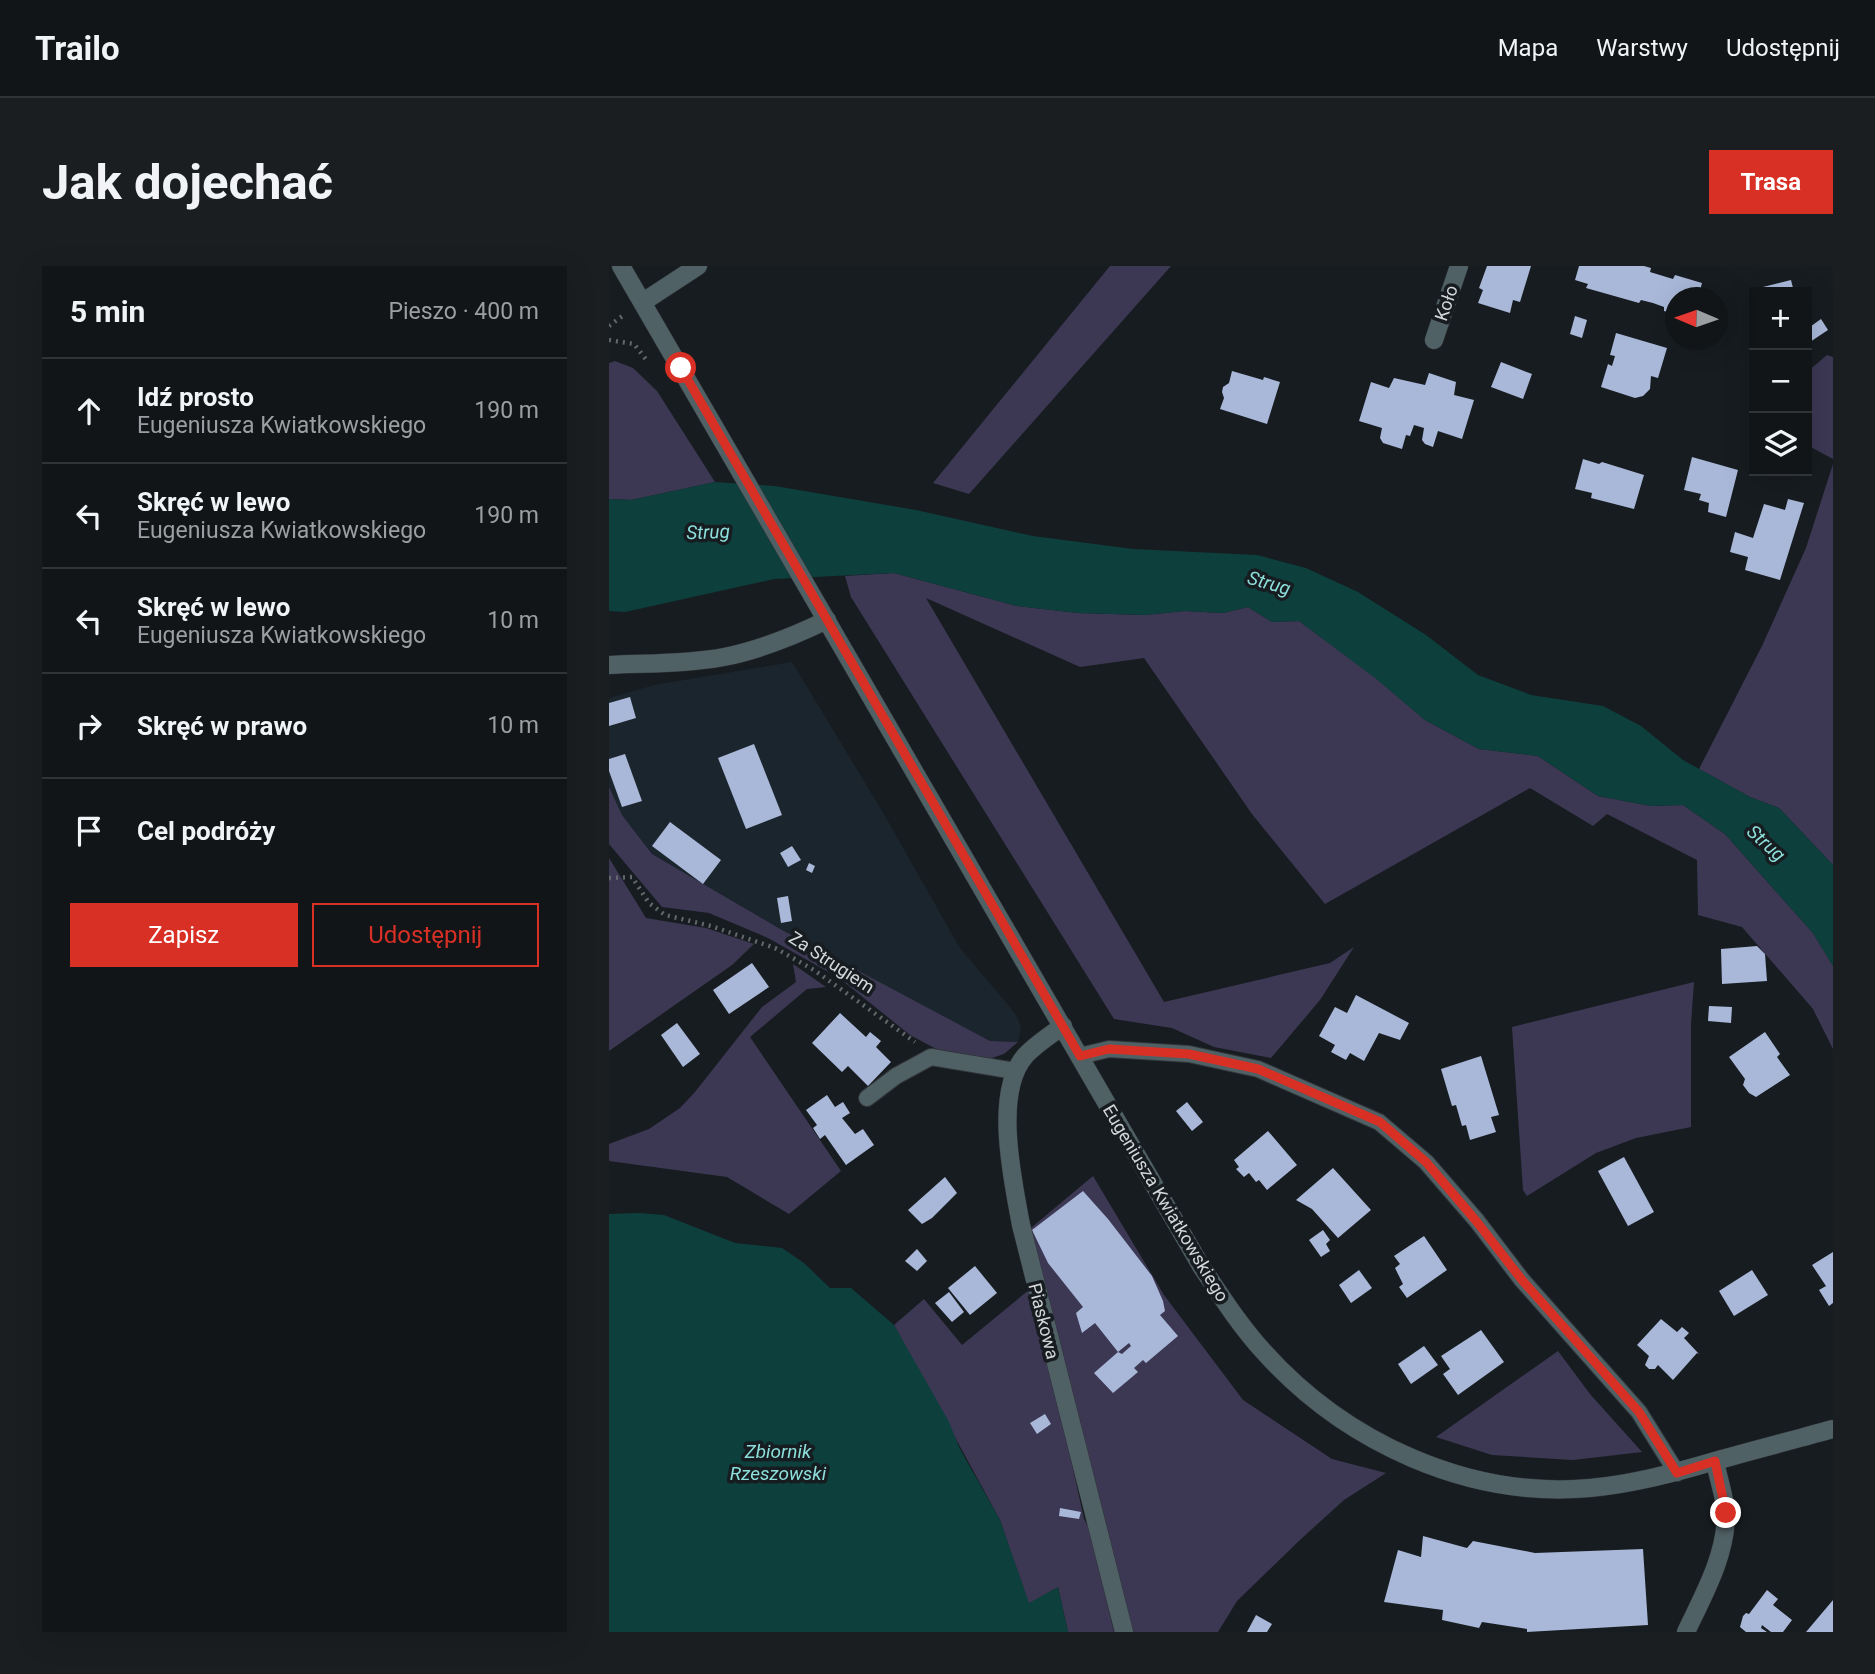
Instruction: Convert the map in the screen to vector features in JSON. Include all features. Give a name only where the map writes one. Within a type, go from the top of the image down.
[{"type":"street","name":"Eugeniusza Kwiatkowskiego","points":[[621,266],[1201,1266],[1239,1322],[1263,1352],[1295,1384],[1334,1416],[1382,1444],[1421,1462],[1496,1484],[1546,1490],[1590,1488],[1677,1473],[1833,1429]]},
{"type":"street","points":[[643,302],[698,266]]},
{"type":"street","name":"Koło","points":[[1434,340],[1459,266]]},
{"type":"street","points":[[609,665],[723,657],[760,648],[827,620]]},
{"type":"street","points":[[1015,1071],[1025,1055],[1063,1026]]},
{"type":"street","name":"Piaskowa","points":[[1015,1071],[1009,1095],[1008,1121],[1021,1225],[1124,1632]]},
{"type":"street","points":[[1686,1632],[1712,1578],[1722,1542],[1726,1513],[1715,1461]]},
{"type":"lane","points":[[1080,1056],[1109,1049],[1189,1054],[1258,1069],[1380,1122],[1426,1162],[1522,1280],[1639,1412],[1677,1473]]},
{"type":"lane","points":[[867,1098],[896,1076],[931,1057],[1015,1071]]},
{"type":"path","name":"Za Strugiem","points":[[609,878],[632,877],[649,903],[665,915],[711,926],[775,948],[814,970],[922,1047],[931,1057]]},
{"type":"shaded area","points":[[1110,266],[1171,266],[969,494],[933,483]]},
{"type":"shaded area","points":[[1827,355],[1833,357],[1833,459],[1812,448],[1812,368]]},
{"type":"shaded area","points":[[615,361],[633,368],[657,391],[715,482],[631,500],[609,499],[609,363]]},
{"type":"shaded area","points":[[1833,464],[1833,865],[1779,808],[1750,797],[1699,769],[1762,646],[1806,548]]},
{"type":"shaded area","points":[[894,573],[1017,606],[1078,613],[1145,615],[1185,611],[1223,613],[1248,607],[1272,622],[1299,621],[1376,678],[1425,720],[1479,749],[1538,756],[1598,796],[1651,806],[1683,805],[1725,834],[1813,933],[1833,966],[1833,1049],[1813,1009],[1742,927],[1698,915],[1697,860],[1607,814],[1593,826],[1530,788],[1325,904],[1252,814],[1144,658],[1080,667],[926,598],[1164,1002],[1330,963],[1354,947],[1320,1000],[1271,1058],[1214,1047],[1172,1028],[1114,1019],[851,597],[845,576]]},
{"type":"shaded area","points":[[792,662],[881,809],[960,948],[1015,1013],[1021,1027],[1018,1042],[990,1041],[782,930],[652,854],[622,815],[609,787],[609,698],[654,685]]},
{"type":"shaded area","points":[[609,787],[622,815],[652,854],[782,930],[990,1041],[1018,1042],[1004,1054],[986,1060],[940,1051],[910,1035],[839,978],[768,938],[709,913],[662,907],[609,844]]},
{"type":"shaded area","points":[[609,858],[646,918],[706,928],[754,944],[732,965],[609,1051]]},
{"type":"shaded area","points":[[793,964],[826,987],[807,989],[750,1037],[841,1171],[789,1214],[727,1177],[609,1161],[609,1144],[649,1129],[680,1108],[695,1092],[762,1007],[796,982]]},
{"type":"shaded area","points":[[1694,982],[1691,1024],[1691,1127],[1636,1138],[1596,1153],[1527,1196],[1523,1190],[1512,1027]]},
{"type":"shaded area","points":[[1093,1176],[1164,1295],[1243,1400],[1332,1459],[1386,1473],[1344,1500],[1301,1539],[1237,1601],[1218,1632],[1132,1632],[1026,1232]]},
{"type":"shaded area","points":[[1030,1289],[1084,1519],[1090,1530],[1114,1632],[1068,1632],[1058,1587],[1029,1604],[1000,1520],[894,1325],[924,1299],[962,1345]]},
{"type":"shaded area","points":[[1558,1351],[1590,1394],[1642,1452],[1573,1460],[1492,1455],[1436,1437]]},
{"type":"water","name":"Strug","points":[[715,482],[775,486],[916,510],[1033,536],[1133,549],[1257,555],[1306,568],[1358,592],[1426,635],[1478,675],[1531,695],[1603,706],[1641,726],[1683,760],[1750,797],[1779,808],[1833,865],[1833,966],[1813,933],[1725,834],[1683,805],[1651,806],[1598,796],[1538,756],[1479,749],[1425,720],[1375,678],[1299,621],[1272,622],[1248,607],[1223,613],[1185,611],[1145,615],[1078,613],[1017,606],[894,573],[774,579],[625,612],[609,611],[609,499],[631,500]]},
{"type":"water","name":"Zbiornik Rzeszowski","points":[[609,1214],[664,1215],[735,1243],[782,1248],[804,1263],[830,1288],[851,1288],[894,1325],[1000,1520],[1029,1603],[1058,1587],[1068,1632],[609,1632]]},
{"type":"building","points":[[1487,266],[1531,266],[1520,302],[1513,300],[1510,313],[1478,303],[1483,290],[1479,288]]},
{"type":"building","points":[[1579,266],[1644,266],[1651,268],[1650,272],[1673,279],[1675,275],[1702,283],[1701,287],[1665,287],[1665,311],[1664,307],[1653,303],[1641,300],[1639,303],[1586,288],[1588,284],[1575,280]]},
{"type":"building","points":[[1791,280],[1793,287],[1763,287]]},
{"type":"building","points":[[1575,316],[1587,320],[1582,338],[1570,334]]},
{"type":"building","points":[[1821,319],[1828,330],[1812,341],[1812,325]]},
{"type":"building","points":[[1616,333],[1666,350],[1658,378],[1651,376],[1650,389],[1643,396],[1635,398],[1601,387],[1608,364],[1612,366],[1615,356],[1610,355]]},
{"type":"building","points":[[1501,362],[1532,374],[1523,399],[1491,387]]},
{"type":"building","points":[[1232,371],[1280,382],[1267,424],[1220,409],[1224,398],[1223,387],[1229,383]]},
{"type":"building","points":[[1429,373],[1456,382],[1454,395],[1474,400],[1462,439],[1438,431],[1433,447],[1422,440],[1424,428],[1414,425],[1410,436],[1406,435],[1402,449],[1383,443],[1380,438],[1382,428],[1359,421],[1371,382],[1389,388],[1394,378],[1425,385]]},
{"type":"building","points":[[1692,457],[1738,470],[1726,517],[1708,512],[1709,503],[1699,500],[1701,494],[1684,490]]},
{"type":"building","points":[[1583,459],[1644,475],[1634,509],[1591,498],[1592,493],[1575,489]]},
{"type":"building","points":[[1788,499],[1804,503],[1780,580],[1745,570],[1748,557],[1730,552],[1735,532],[1753,538],[1764,504],[1785,510]]},
{"type":"building","points":[[630,697],[636,718],[609,726],[609,703]]},
{"type":"building","points":[[754,744],[782,815],[746,829],[718,758]]},
{"type":"building","points":[[625,754],[642,801],[622,807],[609,771],[609,759]]},
{"type":"building","points":[[670,822],[721,860],[703,884],[652,846]]},
{"type":"building","points":[[792,846],[801,860],[788,867],[780,853]]},
{"type":"building","points":[[809,863],[815,866],[812,873],[806,870]]},
{"type":"building","points":[[788,896],[792,921],[781,923],[777,898]]},
{"type":"building","points":[[1757,946],[1765,954],[1767,981],[1722,984],[1721,949]]},
{"type":"building","points":[[752,963],[769,987],[729,1014],[713,990]]},
{"type":"building","points":[[1356,995],[1409,1023],[1400,1040],[1379,1033],[1364,1061],[1350,1053],[1346,1060],[1331,1052],[1335,1045],[1319,1036],[1335,1007],[1347,1013]]},
{"type":"building","points":[[1709,1006],[1732,1007],[1731,1023],[1708,1021]]},
{"type":"building","points":[[840,1013],[866,1037],[870,1032],[881,1041],[876,1047],[891,1062],[868,1086],[848,1066],[842,1072],[812,1043]]},
{"type":"building","points":[[677,1023],[700,1054],[683,1067],[661,1035]]},
{"type":"building","points":[[1765,1032],[1780,1054],[1777,1057],[1790,1075],[1756,1097],[1743,1085],[1745,1079],[1729,1057]]},
{"type":"building","points":[[1481,1056],[1499,1115],[1491,1117],[1496,1132],[1470,1140],[1466,1125],[1462,1126],[1456,1105],[1452,1106],[1441,1069]]},
{"type":"building","points":[[827,1095],[835,1107],[843,1102],[850,1113],[842,1118],[855,1134],[863,1129],[874,1145],[846,1165],[825,1135],[820,1139],[813,1128],[817,1125],[806,1110]]},
{"type":"building","points":[[1187,1102],[1203,1122],[1192,1131],[1176,1111]]},
{"type":"building","points":[[1268,1131],[1297,1165],[1267,1190],[1249,1173],[1244,1177],[1236,1169],[1239,1167],[1234,1160]]},
{"type":"building","points":[[1624,1157],[1654,1212],[1628,1226],[1598,1171]]},
{"type":"building","points":[[1333,1168],[1371,1210],[1338,1238],[1312,1209],[1296,1200]]},
{"type":"building","points":[[945,1177],[957,1193],[932,1218],[922,1224],[908,1210]]},
{"type":"building","points":[[1083,1191],[1152,1276],[1163,1301],[1165,1311],[1160,1315],[1178,1336],[1146,1363],[1143,1360],[1134,1368],[1138,1372],[1113,1393],[1094,1373],[1118,1352],[1095,1323],[1082,1333],[1076,1313],[1083,1307],[1048,1263],[1032,1230]],"holes":[[[1129,1343],[1131,1346],[1122,1354],[1118,1352]]]},
{"type":"building","points":[[1323,1230],[1330,1240],[1326,1244],[1330,1251],[1321,1257],[1309,1240]]},
{"type":"building","points":[[1424,1236],[1447,1270],[1407,1298],[1399,1287],[1403,1284],[1395,1268],[1400,1264],[1394,1256]]},
{"type":"building","points":[[917,1249],[927,1261],[917,1271],[905,1261]]},
{"type":"building","points":[[1833,1252],[1833,1303],[1829,1306],[1819,1290],[1826,1286],[1812,1265]]},
{"type":"building","points":[[975,1266],[997,1293],[970,1315],[948,1288]]},
{"type":"building","points":[[1359,1270],[1372,1288],[1351,1303],[1339,1285]]},
{"type":"building","points":[[1752,1270],[1768,1295],[1734,1316],[1719,1291]]},
{"type":"building","points":[[949,1292],[964,1312],[952,1322],[935,1303]]},
{"type":"building","points":[[1661,1319],[1677,1332],[1682,1327],[1689,1333],[1684,1338],[1699,1354],[1697,1353],[1673,1380],[1658,1365],[1655,1369],[1649,1369],[1645,1365],[1649,1356],[1637,1345]]},
{"type":"building","points":[[1481,1330],[1504,1362],[1458,1395],[1443,1374],[1450,1369],[1441,1356]]},
{"type":"building","points":[[1424,1346],[1438,1365],[1411,1384],[1398,1364]]},
{"type":"building","points":[[1045,1414],[1051,1424],[1037,1434],[1030,1423]]},
{"type":"building","points":[[1060,1508],[1081,1512],[1079,1519],[1059,1516]]},
{"type":"building","points":[[1423,1536],[1467,1548],[1473,1541],[1535,1553],[1643,1549],[1648,1625],[1527,1632],[1527,1629],[1482,1622],[1479,1628],[1442,1620],[1443,1610],[1384,1602],[1398,1550],[1421,1557]]},
{"type":"building","points":[[1767,1590],[1778,1599],[1773,1605],[1792,1620],[1783,1632],[1771,1632],[1762,1625],[1761,1628],[1767,1632],[1746,1632],[1740,1627],[1743,1616],[1749,1614]]},
{"type":"building","points":[[1833,1600],[1833,1632],[1806,1632]]},
{"type":"building","points":[[1256,1615],[1272,1624],[1267,1632],[1247,1632]]},
{"type":"route","points":[[681,368],[1080,1056],[1109,1049],[1189,1054],[1258,1069],[1380,1122],[1426,1162],[1522,1280],[1639,1412],[1677,1473],[1715,1461],[1726,1513]]}]
